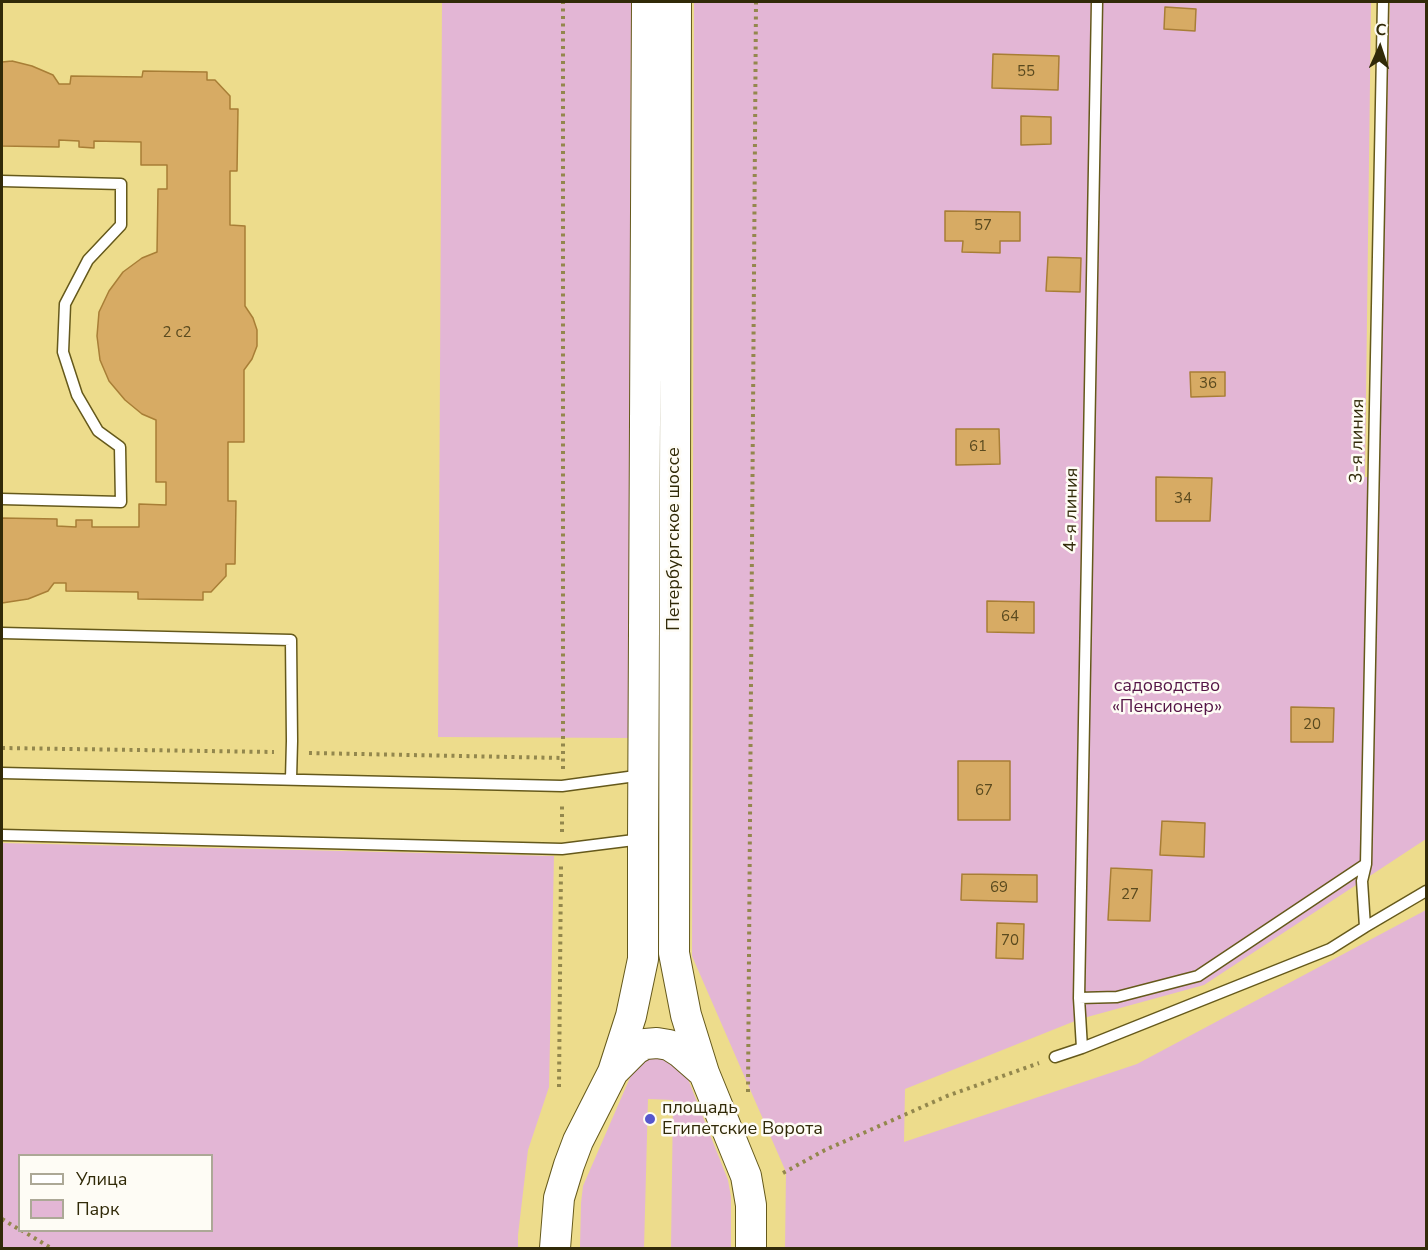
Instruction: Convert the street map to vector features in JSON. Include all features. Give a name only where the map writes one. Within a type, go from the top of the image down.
[{"type":"main road","name":"Петербургское шоссе","points":[[613,1072],[631,1016],[643,959],[647,2]]},
{"type":"main road","name":"Петербургское шоссе","points":[[676,2],[674,953],[686,1015],[704,1073]]},
{"type":"main road","points":[[555,1248],[559,1198],[578,1141],[613,1072],[636,1049],[645,1044],[657,1043],[669,1045],[680,1052],[704,1073],[746,1176],[751,1204],[751,1248]]},
{"type":"lane","name":"4-я линия","points":[[1082,1048],[1079,998],[1097,2]]},
{"type":"lane","name":"3-я линия","points":[[1365,927],[1362,881],[1366,864],[1383,2]]},
{"type":"lane","points":[[2,181],[121,184],[121,225],[88,260],[65,304],[63,352],[77,395],[98,431],[120,447],[121,502],[2,499]]},
{"type":"lane","points":[[2,633],[291,640],[291,779]]},
{"type":"lane","points":[[2,773],[562,786],[643,775]]},
{"type":"lane","points":[[2,835],[562,849],[643,838]]},
{"type":"lane","points":[[1079,998],[1117,997],[1198,976],[1366,864]]},
{"type":"lane","points":[[1055,1057],[1330,949],[1426,891]]},
{"type":"path","points":[[559,1087],[563,758],[563,2]]},
{"type":"path","points":[[748,1092],[756,2]]},
{"type":"path","points":[[783,1173],[825,1150],[947,1096],[1055,1057]]},
{"type":"path","points":[[2,1219],[18,1229]]},
{"type":"path","points":[[23,1232],[51,1248]]},
{"type":"green space","points":[[442,2],[631,2],[629,738],[438,737]]},
{"type":"green space","name":"садоводство «Пенсионер»","points":[[694,2],[1371,2],[1365,477],[1377,477],[1390,2],[1426,2],[1426,839],[1204,985],[1080,1019],[905,1089],[904,1142],[1137,1064],[1426,910],[1426,1248],[785,1248],[786,1172],[692,956]]},
{"type":"green space","points":[[2,843],[554,856],[549,1087],[528,1150],[518,1248],[2,1248]]},
{"type":"green space","points":[[650,1058],[670,1059],[686,1074],[728,1180],[731,1197],[731,1248],[671,1248],[673,1100],[648,1099],[644,1248],[580,1248],[583,1186],[632,1073]]},
{"type":"building","points":[[1165,7],[1196,9],[1195,31],[1164,29]]},
{"type":"building","points":[[993,54],[1059,56],[1058,90],[992,88]]},
{"type":"building","points":[[12,61],[53,75],[59,84],[70,84],[71,76],[142,77],[143,71],[207,72],[207,80],[215,80],[230,96],[230,109],[238,109],[237,171],[230,171],[230,225],[245,226],[245,306],[257,330],[257,346],[244,370],[244,442],[228,442],[228,501],[236,501],[235,564],[226,564],[226,576],[211,592],[203,592],[203,600],[138,599],[138,592],[66,591],[66,583],[54,583],[48,591],[28,599],[2,603],[2,518],[57,519],[57,526],[76,527],[76,520],[92,520],[92,527],[139,527],[139,504],[166,505],[166,482],[156,482],[156,420],[142,414],[125,400],[109,381],[100,360],[97,336],[99,312],[109,291],[123,272],[142,258],[157,252],[158,189],[167,189],[167,165],[141,165],[141,142],[94,141],[94,148],[79,147],[79,141],[59,140],[59,147],[2,146],[2,62]]},
{"type":"building","points":[[1021,116],[1051,117],[1051,144],[1021,145]]},
{"type":"building","points":[[945,211],[1020,212],[1020,241],[1000,241],[1000,253],[962,252],[963,241],[945,241]]},
{"type":"building","points":[[1048,257],[1081,258],[1080,292],[1046,291]]},
{"type":"building","points":[[1190,372],[1225,372],[1225,396],[1191,397]]},
{"type":"building","points":[[956,429],[999,429],[1000,464],[956,465]]},
{"type":"building","points":[[1156,477],[1212,478],[1210,521],[1156,521]]},
{"type":"building","points":[[987,601],[1034,602],[1034,633],[987,632]]},
{"type":"building","points":[[1291,707],[1334,708],[1333,742],[1291,742]]},
{"type":"building","points":[[958,761],[1010,761],[1010,820],[958,820]]},
{"type":"building","points":[[1162,821],[1205,823],[1204,857],[1160,855]]},
{"type":"building","points":[[1111,868],[1152,870],[1150,921],[1108,920]]},
{"type":"building","points":[[962,874],[1037,875],[1037,902],[961,900]]},
{"type":"building","points":[[997,923],[1024,924],[1023,959],[996,958]]},
{"type":"place","name":"площадь Египетские Ворота","points":[[650,1119]]}]
